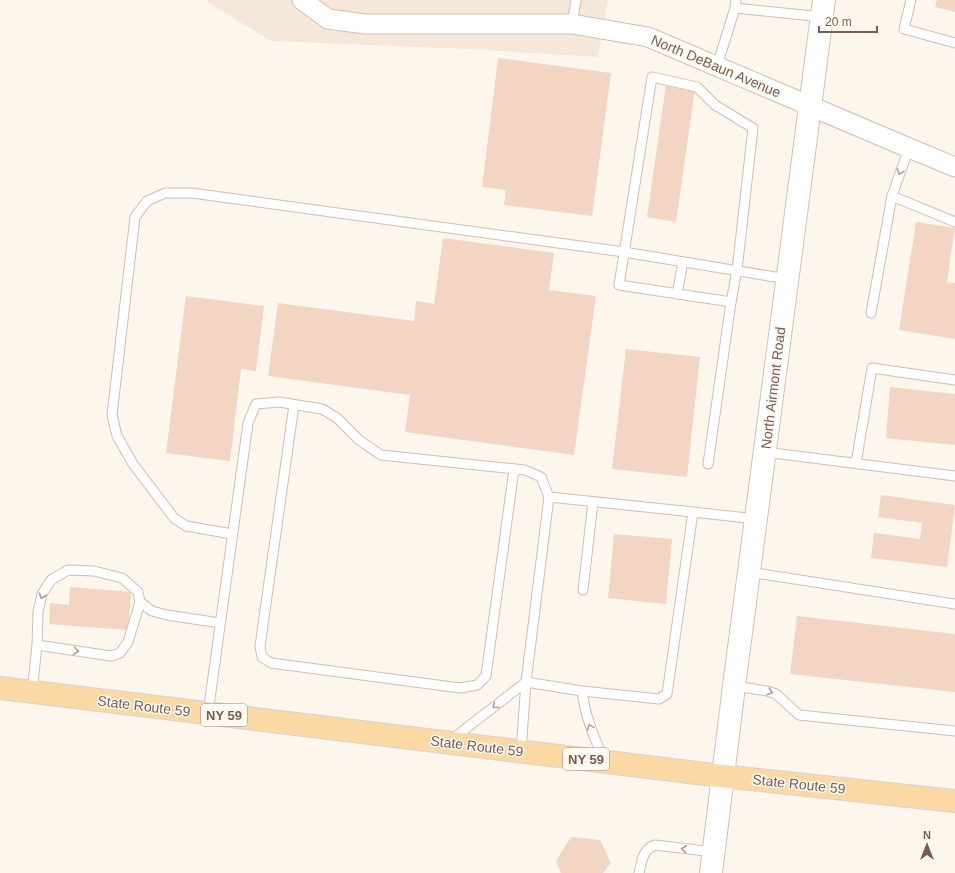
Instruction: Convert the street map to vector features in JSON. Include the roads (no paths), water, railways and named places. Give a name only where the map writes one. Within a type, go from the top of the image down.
[{"type":"main road","name":"State Route 59","points":[[0,688],[722,776],[955,801]]},
{"type":"street","name":"North DeBaun Avenue","points":[[302,0],[328,19],[365,24],[572,24],[648,37],[909,148],[955,166]]},
{"type":"street","name":"North Airmont Road","points":[[711,873],[722,776],[823,8]]},
{"type":"lane","points":[[572,24],[576,0]]},
{"type":"lane","points":[[911,0],[904,29],[955,43]]},
{"type":"lane","points":[[717,66],[736,4],[823,8]]},
{"type":"lane","points":[[708,464],[737,270],[752,128],[715,105],[697,87],[652,76],[619,285],[732,302]]},
{"type":"lane","points":[[872,314],[892,196],[909,148]]},
{"type":"lane","points":[[232,534],[186,526],[174,518],[133,464],[116,436],[112,415],[135,217],[147,201],[165,193],[192,193],[624,252],[787,278]]},
{"type":"lane","points":[[892,196],[955,222]]},
{"type":"lane","points":[[677,294],[684,262]]},
{"type":"lane","points":[[856,463],[872,368],[955,380]]},
{"type":"lane","points":[[208,713],[248,423],[256,404],[279,402],[322,409],[337,418],[359,440],[381,455],[514,468],[525,470],[542,477],[549,497],[526,682],[521,751]]},
{"type":"lane","points":[[294,405],[260,646],[262,657],[271,663],[460,688],[477,685],[486,676],[514,468]]},
{"type":"lane","points":[[765,452],[955,476]]},
{"type":"lane","points":[[549,497],[756,519]]},
{"type":"lane","points":[[583,590],[593,502]]},
{"type":"lane","points":[[449,742],[526,682],[582,691],[658,699],[667,694],[692,512]]},
{"type":"lane","points":[[32,692],[37,645],[38,612],[42,594],[51,580],[68,570],[94,572],[122,578],[138,592],[140,602],[128,642],[120,653],[111,656],[37,645]]},
{"type":"lane","points":[[749,572],[955,604]]},
{"type":"lane","points":[[140,602],[152,611],[220,623]]},
{"type":"lane","points":[[734,686],[767,691],[776,694],[798,714],[955,731]]},
{"type":"lane","points":[[582,691],[588,723],[604,761]]},
{"type":"lane","points":[[639,873],[644,852],[655,845],[714,852]]}]
